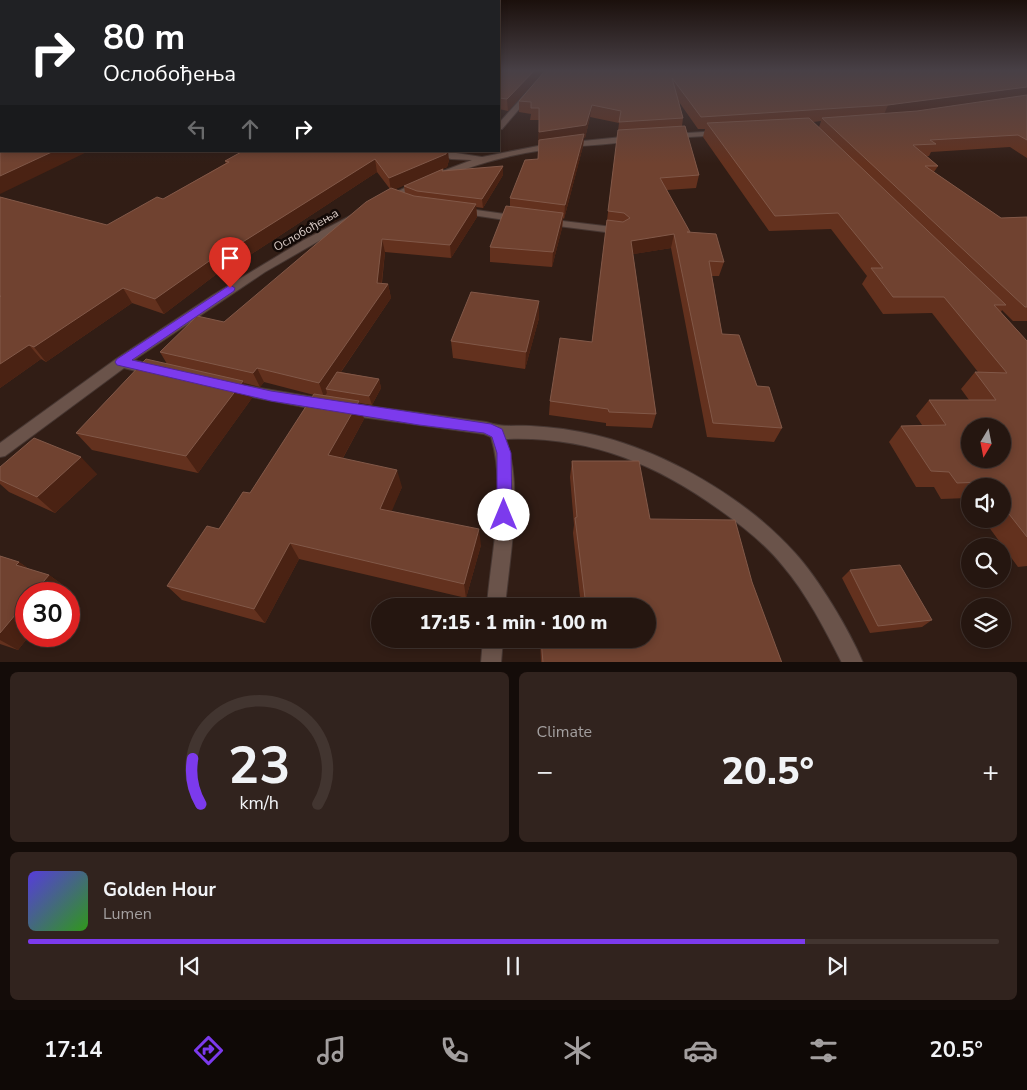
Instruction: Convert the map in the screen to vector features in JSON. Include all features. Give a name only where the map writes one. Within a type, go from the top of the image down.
[{"type":"street","points":[[500,126],[521,102]]},
{"type":"street","points":[[658,137],[728,133]]},
{"type":"street","points":[[436,152],[451,156],[486,155],[574,143],[638,138]]},
{"type":"street","points":[[377,205],[393,196],[486,155]]},
{"type":"street","points":[[393,196],[409,201]]},
{"type":"street","points":[[452,210],[621,231]]},
{"type":"street","name":"Ослобођења","points":[[0,452],[121,362],[230,288],[360,213]]},
{"type":"street","points":[[121,362],[168,374]]},
{"type":"street","points":[[215,385],[419,420],[486,428],[497,433],[566,434],[614,446],[664,466],[709,490],[758,529],[794,565],[839,635],[853,662]]},
{"type":"street","points":[[497,433],[504,453],[504,515],[497,598]]},
{"type":"street","points":[[491,662],[492,648]]},
{"type":"building","points":[[531,102],[679,102],[683,118],[619,122],[621,111],[592,105],[586,125],[539,132],[539,108],[531,108]]},
{"type":"building","points":[[690,102],[912,102],[888,105],[701,117]]},
{"type":"building","points":[[980,102],[1027,102],[1027,140],[1018,135],[930,140],[936,144],[913,145],[938,166],[925,166],[1001,218],[1027,217],[1027,307],[822,118],[917,111]]},
{"type":"building","points":[[809,118],[1006,305],[994,305],[1027,341],[1027,537],[1011,517],[1011,478],[961,478],[961,483],[957,483],[949,472],[931,471],[901,426],[946,425],[929,400],[996,400],[975,372],[1007,373],[944,297],[893,297],[871,268],[883,268],[838,213],[775,216],[707,123]]},
{"type":"building","points":[[685,126],[699,175],[660,178],[690,232],[687,232],[716,234],[724,262],[709,261],[722,334],[739,335],[757,386],[769,387],[782,428],[713,423],[674,234],[631,241],[656,414],[609,412],[608,409],[550,401],[560,338],[592,342],[607,220],[623,222],[630,218],[624,213],[608,211],[618,130]]},
{"type":"building","points":[[584,134],[565,205],[510,198],[525,160],[538,159],[539,140]]},
{"type":"building","points":[[0,152],[52,152],[0,176]]},
{"type":"building","points":[[241,152],[447,152],[446,154],[389,178],[375,159],[214,260],[212,259],[155,299],[123,288],[34,347],[29,345],[0,364],[0,197],[107,225],[157,197],[163,199],[229,162],[225,161]]},
{"type":"building","points":[[503,166],[482,199],[417,191],[404,186],[443,169],[442,171]]},
{"type":"building","points":[[391,188],[414,196],[476,204],[450,245],[382,239],[377,283],[388,284],[319,383],[257,368],[253,373],[160,352],[197,316],[224,322],[366,202]]},
{"type":"building","points":[[506,206],[563,213],[553,252],[490,247]]},
{"type":"building","points":[[471,292],[539,301],[526,352],[451,341]]},
{"type":"building","points":[[146,359],[243,381],[186,456],[76,433]]},
{"type":"building","points":[[337,372],[379,379],[369,396],[326,389]]},
{"type":"building","points":[[314,394],[359,401],[328,455],[397,470],[380,509],[479,529],[464,584],[290,543],[254,609],[167,586],[207,526],[219,529],[243,492],[250,493]]},
{"type":"building","points":[[34,438],[81,457],[37,497],[0,480],[0,467]]},
{"type":"building","points":[[572,461],[639,461],[650,519],[735,520],[752,582],[782,662],[543,662],[542,648],[656,648],[656,598],[585,598],[575,518],[577,517]]},
{"type":"building","points":[[0,556],[19,562],[16,565],[49,575],[43,582],[15,582],[15,615],[0,633]]},
{"type":"building","points":[[900,565],[932,620],[878,626],[850,570]]},
{"type":"route","points":[[230,288],[121,362],[196,381],[271,396],[419,420],[486,428],[497,433],[504,453],[504,515]]}]
